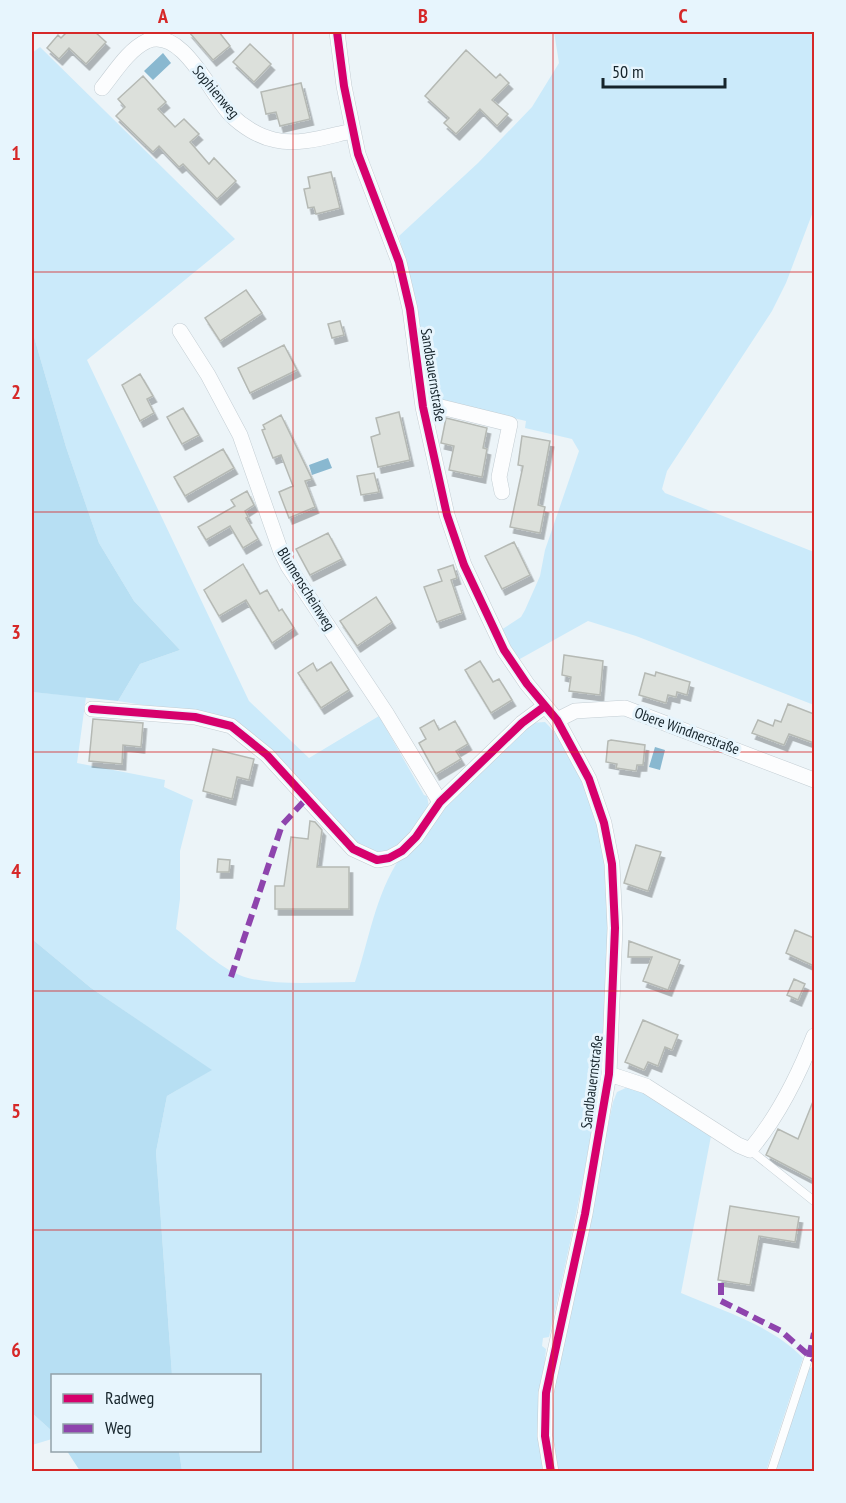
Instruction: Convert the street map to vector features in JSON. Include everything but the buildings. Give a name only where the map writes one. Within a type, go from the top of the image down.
[{"type":"street","name":"Sandbauernstraße","points":[[337,32],[352,131],[358,154],[399,262],[410,309],[423,407],[447,515],[464,565],[504,650],[557,720],[589,779],[604,823],[612,864],[615,938],[609,1074],[587,1204],[546,1393],[545,1436],[551,1472]]},
{"type":"street","name":"Sophienweg","points":[[102,88],[133,51],[148,41],[166,39],[181,49],[231,115],[257,134],[275,141],[296,142],[352,131]]},
{"type":"street","name":"Blumenscheinweg","points":[[180,331],[208,375],[240,435],[288,566],[386,713],[440,802]]},
{"type":"street","name":"Sandbauernstraße","points":[[423,407],[437,406],[510,424],[499,477],[502,492]]},
{"type":"street","points":[[92,709],[195,717],[231,726],[267,755],[353,849],[377,860],[389,858],[402,851],[416,837],[440,802],[522,723],[545,706]]},
{"type":"street","name":"Obere Windnerstraße","points":[[557,720],[575,711],[625,708],[814,780]]},
{"type":"street","points":[[609,1074],[646,1086],[738,1145],[750,1150],[760,1139],[791,1085],[814,1036]]},
{"type":"lane","points":[[750,1150],[814,1201]]},
{"type":"lane","points":[[771,1472],[808,1359],[814,1348]]},
{"type":"shaded area","points":[[554,32],[814,32],[814,209],[786,283],[772,311],[667,471],[662,489],[665,493],[814,552],[814,705],[636,636],[588,621],[518,660],[501,630],[521,617],[540,576],[545,550],[579,451],[572,439],[525,428],[526,421],[434,399],[427,387],[411,286],[399,236],[478,163],[532,107],[559,63]]},
{"type":"shaded area","points":[[40,47],[235,239],[87,360],[249,701],[309,758],[379,716],[424,795],[427,796],[429,807],[419,822],[403,840],[382,855],[361,849],[257,739],[181,711],[118,701],[140,664],[180,650],[134,601],[99,543],[66,447],[32,330],[32,53]]},
{"type":"shaded area","points":[[163,53],[171,63],[153,80],[144,71]]},
{"type":"shaded area","points":[[32,330],[66,447],[99,543],[134,601],[180,650],[140,664],[118,701],[32,692]]},
{"type":"shaded area","points":[[328,458],[332,468],[312,475],[309,465]]},
{"type":"shaded area","points":[[32,692],[86,697],[77,763],[165,780],[164,787],[193,800],[180,851],[180,899],[176,929],[210,957],[238,975],[287,983],[355,982],[384,887],[391,872],[413,840],[444,804],[530,723],[545,722],[582,778],[602,849],[609,931],[606,1019],[595,1108],[564,1272],[549,1337],[543,1338],[542,1346],[546,1349],[538,1428],[544,1471],[182,1471],[179,1452],[261,1452],[261,1374],[172,1374],[156,1152],[167,1096],[211,1070],[91,988],[32,939]]},
{"type":"shaded area","points":[[655,747],[665,750],[660,770],[649,767]]},
{"type":"shaded area","points":[[32,939],[91,988],[212,1070],[167,1096],[156,1152],[172,1374],[51,1374],[51,1430],[32,1413]]},
{"type":"shaded area","points":[[630,1086],[639,1087],[711,1136],[681,1293],[761,1328],[790,1346],[803,1358],[766,1471],[557,1472],[550,1436],[553,1389],[613,1102],[617,1092]]},
{"type":"shaded area","points":[[814,1368],[814,1471],[775,1472],[807,1370]]},
{"type":"shaded area","points":[[32,1413],[51,1430],[51,1439],[32,1445]]},
{"type":"shaded area","points":[[68,1452],[179,1452],[182,1471],[80,1471]]},
{"type":"marked path","points":[[231,977],[282,825],[306,799]]},
{"type":"marked path","points":[[721,1283],[721,1301],[781,1331],[814,1360]]},
{"type":"marked path","points":[[809,1357],[814,1333]]},
{"type":"cycle path","points":[[337,32],[344,86],[358,154],[399,262],[410,309],[423,407],[447,515],[464,565],[504,650],[527,684],[557,720],[589,779],[604,823],[612,864],[615,928],[609,1074],[585,1214],[546,1393],[545,1436],[551,1472]]},
{"type":"cycle path","points":[[92,709],[195,717],[231,726],[267,755],[353,849],[377,860],[389,858],[402,851],[416,837],[440,802],[522,723],[545,706]]}]
